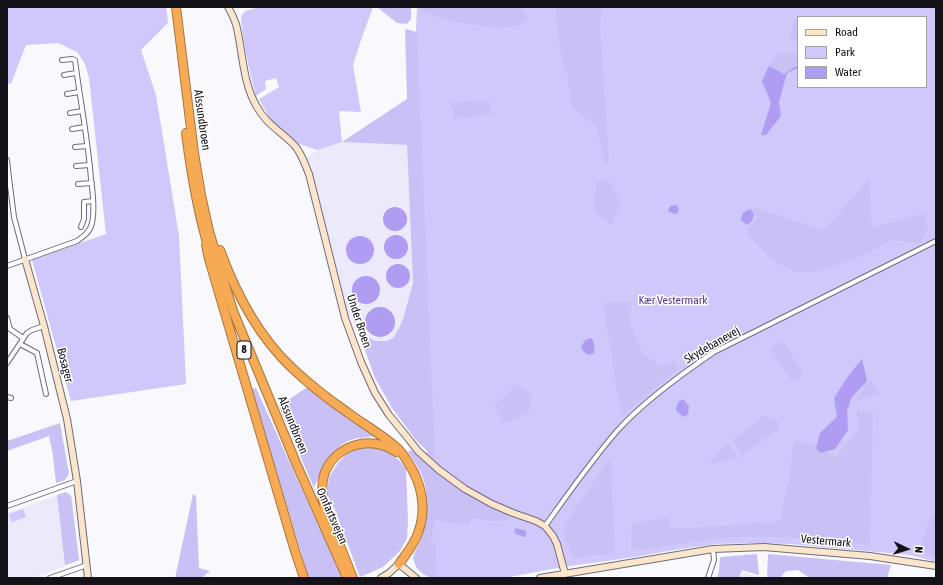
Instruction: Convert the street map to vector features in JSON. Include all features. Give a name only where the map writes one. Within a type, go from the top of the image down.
[{"type":"highway","name":"Alssundbroen","points":[[170,7],[201,195],[209,231],[233,311],[296,463]]},
{"type":"highway","name":"Alssundbroen","points":[[176,7],[191,168],[204,232],[228,310],[239,338],[282,436],[296,463]]},
{"type":"highway","points":[[194,153],[217,243],[228,273],[253,321],[292,368],[346,412],[389,441],[402,453],[414,472],[421,494],[423,506],[422,520],[412,546],[399,564]]},
{"type":"highway","points":[[204,232],[209,259],[303,578]]},
{"type":"highway","points":[[353,578],[324,506],[322,485],[328,466],[342,451],[361,443],[382,444],[392,448],[408,462]]},
{"type":"highway","name":"Omfartsvejen","points":[[296,463],[347,578]]},
{"type":"street","name":"Under Broen","points":[[228,7],[235,22],[245,75],[256,107],[267,121],[296,147],[309,174],[345,318],[361,362],[376,393],[389,415],[418,450],[439,470],[465,489],[492,504],[545,526]]},
{"type":"street","points":[[7,266],[77,241],[86,235],[92,224],[92,183],[74,60],[62,60]]},
{"type":"street","points":[[64,75],[76,73]]},
{"type":"street","points":[[67,94],[79,92]]},
{"type":"street","points":[[70,113],[82,111]]},
{"type":"street","points":[[72,129],[85,127]]},
{"type":"street","points":[[75,147],[87,146]]},
{"type":"street","name":"Bosager","points":[[7,160],[8,178],[14,217],[44,326],[67,419],[77,481],[88,578]]},
{"type":"street","points":[[76,166],[90,165]]},
{"type":"street","points":[[78,184],[92,183]]},
{"type":"street","points":[[81,227],[84,219],[84,202],[93,201]]},
{"type":"street","name":"Skydebanevej","points":[[545,526],[585,470],[617,431],[638,410],[686,372],[714,352],[936,241]]},
{"type":"street","points":[[7,318],[10,330],[24,338]]},
{"type":"street","points":[[7,363],[27,333],[44,326]]},
{"type":"street","points":[[20,344],[36,353],[46,394]]},
{"type":"street","points":[[7,506],[77,481]]},
{"type":"street","points":[[545,526],[553,536],[565,574]]},
{"type":"street","name":"Vestermark","points":[[540,578],[713,549],[764,546],[870,556],[936,566]]},
{"type":"street","points":[[708,578],[714,560],[713,549]]},
{"type":"street","points":[[381,578],[399,564],[416,578]]},
{"type":"street","points":[[50,578],[87,565]]},
{"type":"shaded area","points":[[377,7],[414,7],[411,9],[411,19],[407,24],[397,23]]},
{"type":"shaded area","points":[[416,7],[520,7],[529,19],[517,26],[503,28],[454,22],[425,12]]},
{"type":"shaded area","points":[[555,7],[602,7],[600,25],[609,160],[605,165],[597,127],[572,107],[568,79],[561,56]]},
{"type":"shaded area","points":[[794,19],[797,19],[797,40],[790,38]]},
{"type":"shaded area","points":[[405,29],[417,32],[435,459],[415,439],[392,408],[375,378],[358,331],[365,337],[376,341],[387,341],[394,337],[403,319],[413,283],[407,145],[342,142],[407,99]]},
{"type":"shaded area","points":[[777,53],[797,53],[797,65],[784,74],[770,65]]},
{"type":"shaded area","points":[[490,101],[492,114],[455,119],[450,102]]},
{"type":"shaded area","points":[[342,142],[407,145],[413,283],[399,328],[394,337],[387,341],[376,341],[365,337],[358,331],[348,314],[338,288],[306,158],[317,150]]},
{"type":"shaded area","points":[[608,179],[621,203],[611,225],[594,211],[596,182]]},
{"type":"shaded area","points":[[869,179],[872,228],[924,213],[928,229],[921,243],[892,240],[860,257],[817,272],[796,272],[774,261],[746,233],[756,218],[753,207],[824,230]]},
{"type":"shaded area","points":[[603,303],[632,303],[629,321],[643,354],[661,366],[675,362],[678,369],[622,415],[618,397]]},
{"type":"shaded area","points":[[783,341],[803,373],[797,380],[791,380],[770,348]]},
{"type":"shaded area","points":[[870,380],[881,394],[855,401]]},
{"type":"shaded area","points":[[517,384],[532,396],[528,413],[504,424],[494,406]]},
{"type":"shaded area","points":[[309,386],[376,436],[354,439],[341,445],[327,461],[314,488],[279,406]]},
{"type":"shaded area","points":[[256,388],[342,578],[309,578],[251,389]]},
{"type":"shaded area","points":[[857,410],[873,412],[870,545],[785,537],[729,537],[631,551],[632,524],[668,517],[671,529],[780,521],[789,480],[794,441],[816,444],[835,458],[857,432]]},
{"type":"shaded area","points":[[765,415],[779,422],[779,429],[741,455],[733,440]]},
{"type":"shaded area","points":[[60,423],[69,474],[65,480],[56,483],[49,436],[7,451],[7,441]]},
{"type":"shaded area","points":[[728,442],[738,458],[710,464],[710,462]]},
{"type":"shaded area","points":[[362,447],[381,448],[397,458],[406,468],[408,521],[407,538],[400,551],[383,567],[360,577],[335,510],[327,494],[329,477],[338,463],[347,454]]},
{"type":"shaded area","points":[[411,450],[441,476],[463,491],[510,515],[508,520],[493,521],[471,518],[469,525],[435,520],[431,539],[437,547],[435,578],[424,575],[416,566],[414,559],[424,529],[427,512],[427,495],[420,471],[408,452]]},
{"type":"shaded area","points":[[611,457],[615,553],[574,558],[565,538],[564,525]]},
{"type":"shaded area","points":[[66,492],[72,496],[79,561],[32,578],[7,578],[7,513]]},
{"type":"shaded area","points":[[66,492],[71,496],[79,560],[65,565],[57,495]]},
{"type":"shaded area","points":[[193,494],[196,496],[199,568],[210,571],[201,578],[175,578]]},
{"type":"shaded area","points":[[932,514],[936,515],[936,557],[918,552]]},
{"type":"shaded area","points":[[757,554],[759,575],[742,570],[739,578],[717,578],[720,557]]},
{"type":"shaded area","points":[[768,554],[891,565],[887,578],[808,578],[798,570],[786,571],[780,578],[767,578]]},
{"type":"shaded area","points":[[742,572],[761,578],[741,578]]},
{"type":"green space","points":[[7,7],[166,7],[168,23],[141,50],[156,95],[179,236],[186,384],[71,401],[32,260],[106,234],[89,78],[85,64],[77,52],[58,43],[26,45],[11,84],[7,83]]},
{"type":"green space","points":[[260,7],[373,7],[353,65],[361,112],[339,111],[342,142],[317,150],[294,142],[272,122],[259,99],[279,87],[276,78],[265,81],[266,89],[256,96],[243,37],[241,17],[245,11]]},
{"type":"green space","name":"Kær Vestermark","points":[[417,7],[936,7],[936,562],[910,555],[790,544],[716,544],[563,567],[504,578],[431,578],[417,568],[413,559],[414,553],[425,534],[428,519],[426,485],[420,468],[431,442],[416,30]]},
{"type":"green space","points":[[23,509],[26,517],[12,522],[9,514]]},
{"type":"water","points":[[769,66],[784,74],[797,66],[797,68],[787,73],[779,102],[781,116],[766,135],[761,135],[771,103],[762,81]]},
{"type":"water","points":[[676,205],[679,209],[678,213],[674,214],[668,211],[670,206]]},
{"type":"water","points":[[395,207],[403,211],[407,219],[403,227],[395,231],[387,227],[383,219],[387,211]]},
{"type":"water","points":[[750,209],[754,214],[752,221],[747,225],[741,220],[743,213]]},
{"type":"water","points":[[396,235],[401,236],[407,242],[407,252],[401,258],[396,259],[391,258],[385,252],[384,247],[385,242],[391,236]]},
{"type":"water","points":[[360,236],[366,237],[370,240],[373,244],[373,256],[370,260],[366,263],[360,264],[354,263],[350,260],[347,256],[346,250],[347,244],[350,240],[354,237]]},
{"type":"water","points":[[398,264],[403,265],[409,271],[409,281],[403,287],[398,288],[393,287],[387,281],[386,276],[387,271],[393,265]]},
{"type":"water","points":[[366,276],[376,280],[380,290],[376,300],[366,304],[356,300],[352,290],[356,280]]},
{"type":"water","points":[[380,307],[390,312],[395,322],[390,332],[380,337],[370,332],[365,322],[370,312]]},
{"type":"water","points":[[591,338],[595,347],[594,353],[589,355],[584,352],[581,347],[585,340]]},
{"type":"water","points":[[862,359],[867,381],[852,397],[847,411],[848,430],[835,449],[820,453],[816,448],[820,433],[837,417],[834,398],[849,375]]},
{"type":"water","points":[[683,399],[689,406],[688,414],[683,417],[676,410],[678,402]]},
{"type":"water","points":[[516,528],[526,531],[526,536],[524,537],[516,534],[514,531]]}]
